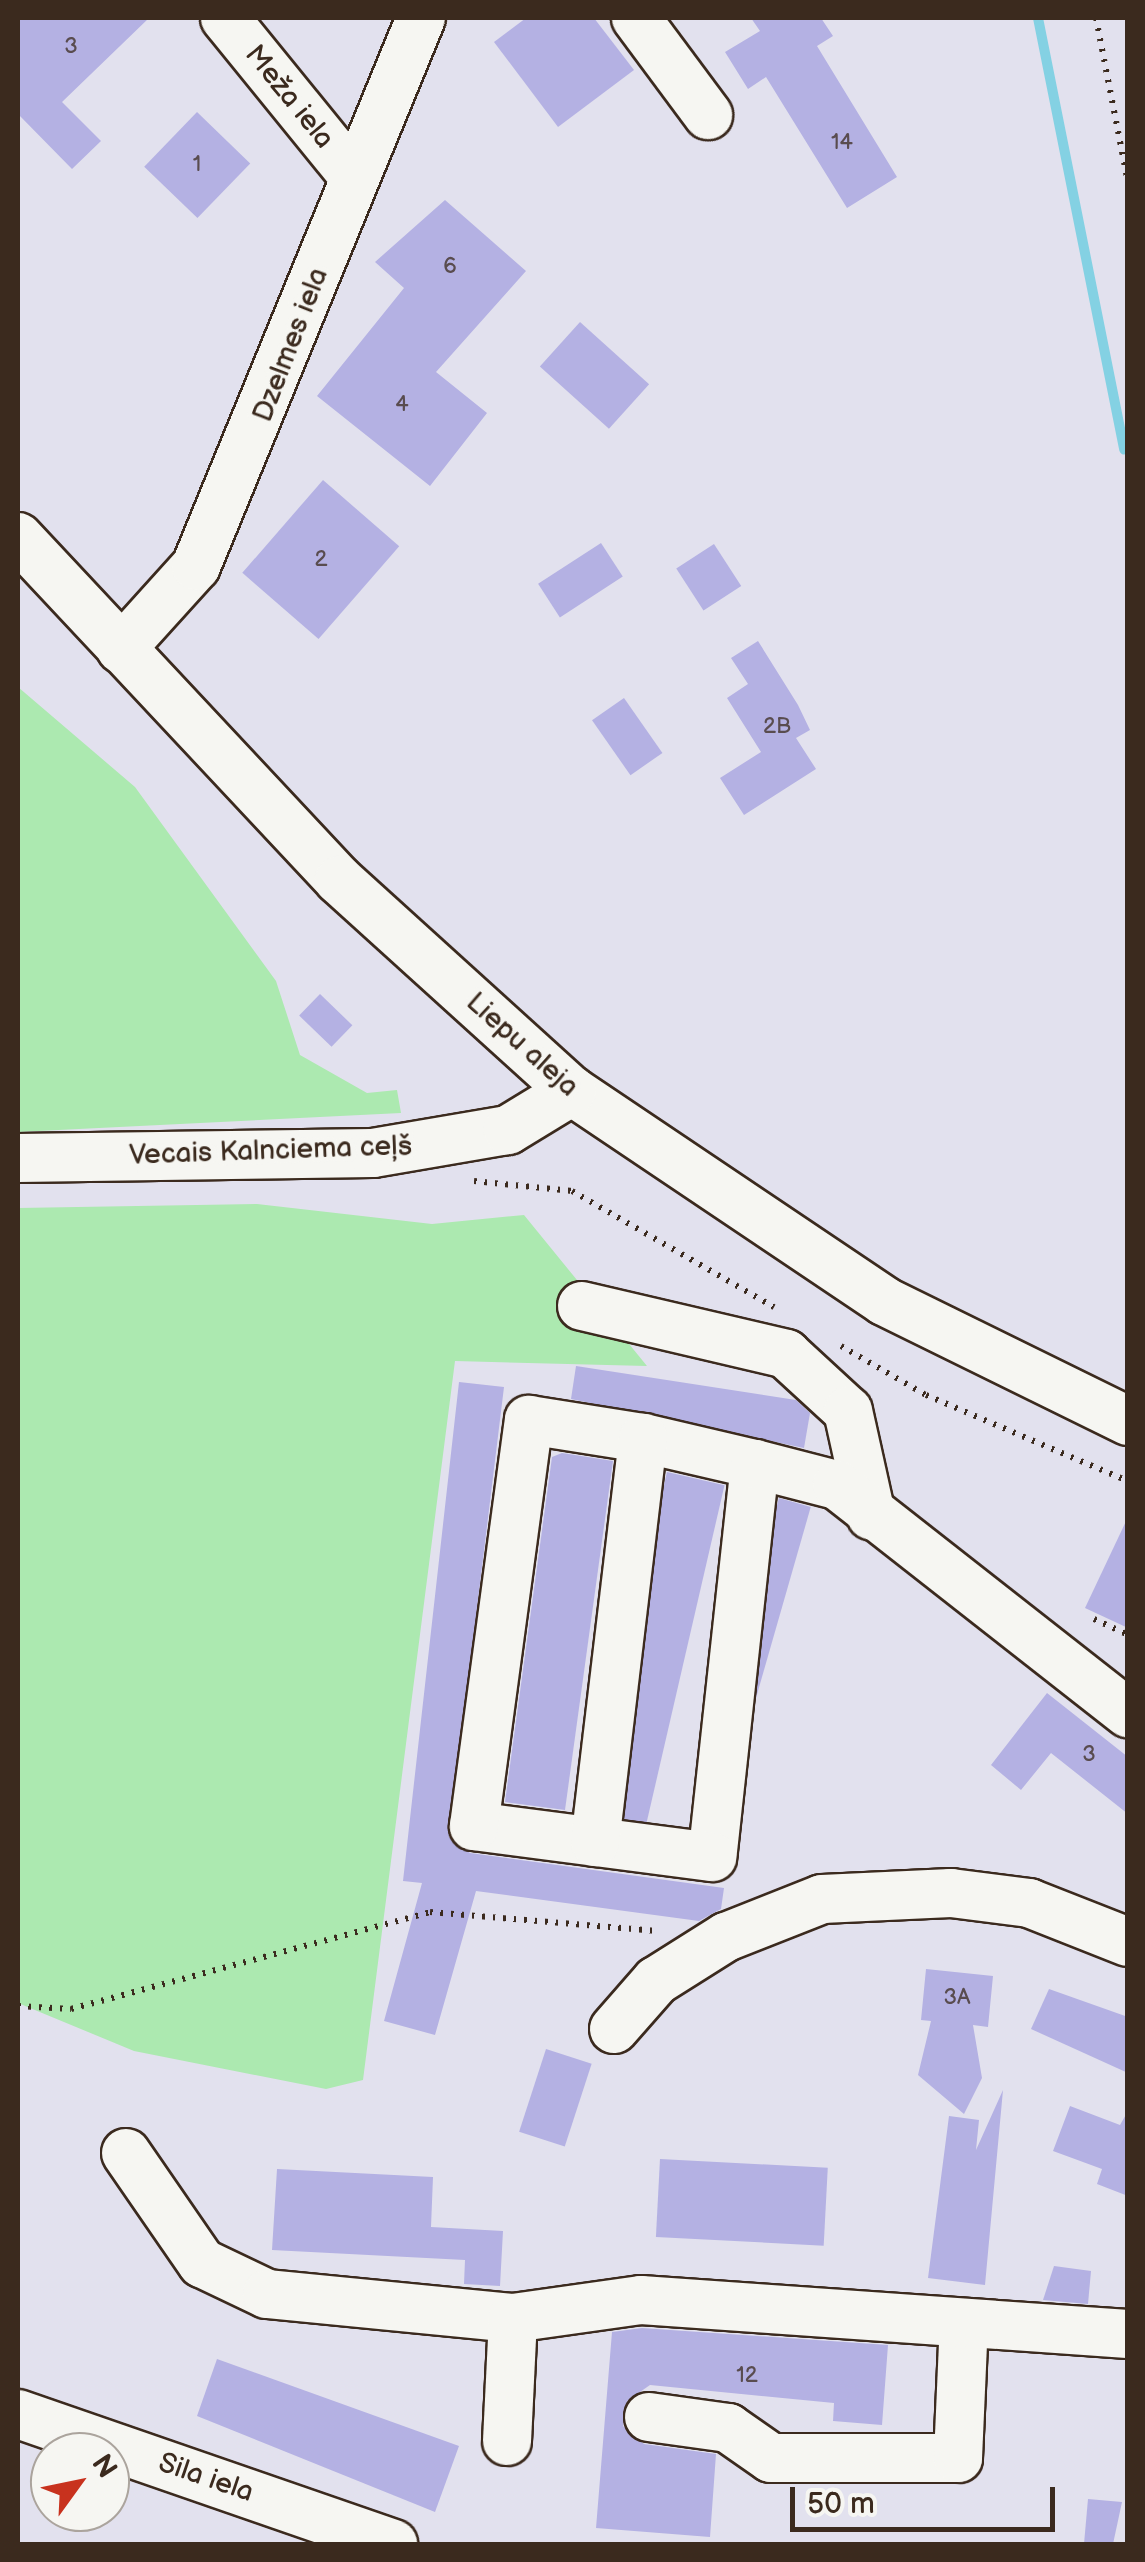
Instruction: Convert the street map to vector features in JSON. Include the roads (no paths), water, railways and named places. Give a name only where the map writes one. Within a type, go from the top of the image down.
[{"type":"street","name":"Meža iela","points":[[224,18],[354,177]]},
{"type":"street","name":"Dzelmes iela","points":[[121,648],[196,566],[278,384],[354,177],[421,18]]},
{"type":"street","points":[[636,18],[708,115]]},
{"type":"street","name":"Liepu aleja","points":[[18,538],[339,880],[572,1092],[884,1301],[1128,1421]]},
{"type":"street","name":"Vecais Kalnciema ceļš","points":[[18,1158],[374,1153],[508,1130],[572,1092]]},
{"type":"street","points":[[582,1306],[786,1354],[848,1411],[871,1515]]},
{"type":"street","points":[[755,1464],[712,1857],[474,1826],[529,1420],[643,1438],[755,1464],[837,1485],[1128,1713]]},
{"type":"street","points":[[595,1842],[643,1438]]},
{"type":"street","points":[[614,2030],[656,1981],[726,1938],[822,1899],[951,1894],[1029,1903],[1128,1942]]},
{"type":"street","points":[[126,2152],[202,2263],[266,2294],[513,2318],[641,2300],[1128,2334]]},
{"type":"street","points":[[507,2441],[513,2318]]},
{"type":"street","points":[[649,2417],[728,2428],[771,2458],[958,2458],[964,2323]]},
{"type":"street","name":"Sila iela","points":[[18,2414],[393,2544]]},
{"type":"waterway","points":[[1038,18],[1124,450]]}]
